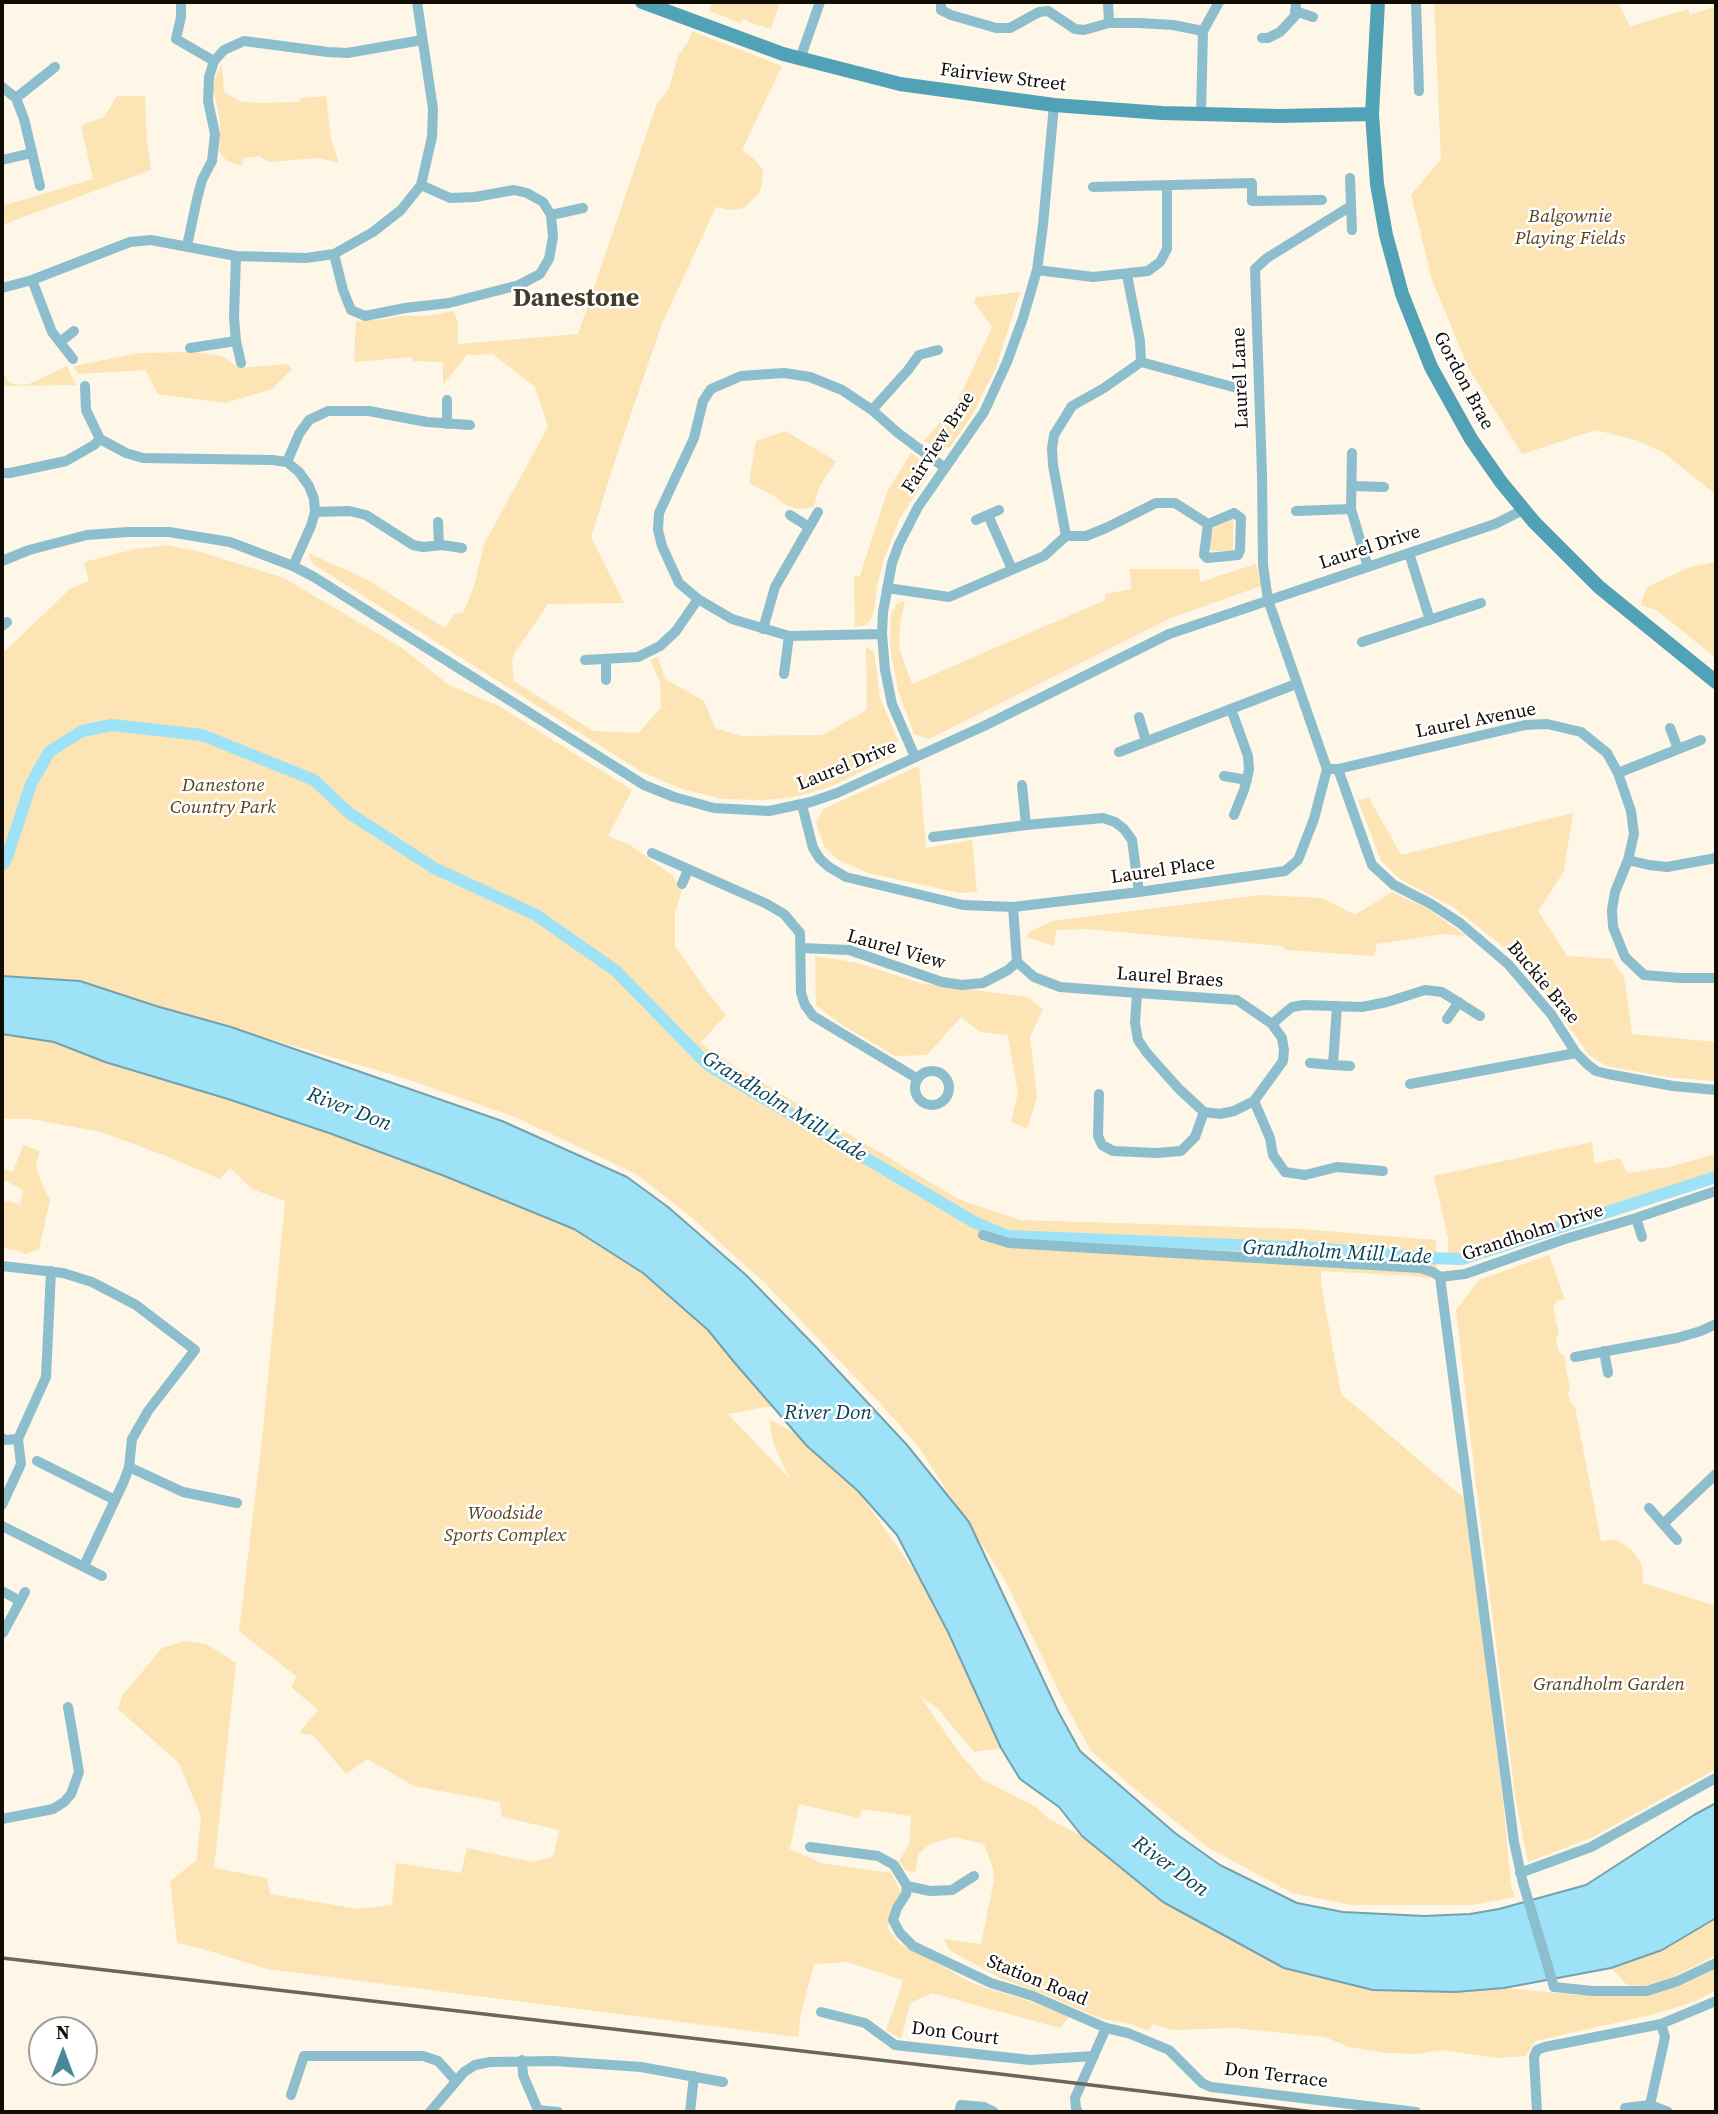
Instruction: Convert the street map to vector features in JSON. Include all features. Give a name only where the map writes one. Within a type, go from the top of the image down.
[{"type":"main road","name":"Fairview Street","points":[[642,2],[800,59],[900,84],[1055,104],[1163,113],[1279,116],[1372,114]]},
{"type":"main road","name":"Gordon Brae","points":[[1378,2],[1372,114],[1381,209],[1396,275],[1426,357],[1466,431],[1523,509],[1599,587],[1716,682]]},
{"type":"street","points":[[181,2],[180,30],[176,39],[214,61]]},
{"type":"street","points":[[2,288],[32,280],[130,242],[151,240],[236,256],[306,258],[334,254],[373,232],[401,210],[421,185],[432,137],[433,109],[417,2]]},
{"type":"street","points":[[800,59],[820,2]]},
{"type":"street","points":[[941,2],[941,10],[951,15],[996,29],[1010,28],[1039,12],[1048,11],[1075,29],[1084,30],[1109,23],[1172,25],[1203,31]]},
{"type":"street","points":[[1108,2],[1109,23]]},
{"type":"street","points":[[1200,114],[1203,31],[1219,2]]},
{"type":"street","points":[[1416,2],[1419,91]]},
{"type":"street","points":[[1295,6],[1313,17]]},
{"type":"street","points":[[1262,38],[1280,32],[1295,16],[1295,6]]},
{"type":"street","points":[[187,246],[202,180],[212,161],[215,134],[207,88],[214,61],[224,50],[244,41],[347,52],[422,40]]},
{"type":"street","points":[[16,98],[55,67]]},
{"type":"street","points":[[2,87],[16,98],[24,119],[40,186]]},
{"type":"street","name":"Fairview Brae","points":[[915,757],[892,704],[885,670],[883,611],[892,563],[918,507],[984,412],[1023,317],[1037,270],[1055,104]]},
{"type":"street","points":[[2,160],[32,153]]},
{"type":"street","points":[[1350,178],[1352,230]]},
{"type":"street","points":[[1093,187],[1252,183],[1252,201],[1322,200]]},
{"type":"street","points":[[334,254],[351,310],[365,316],[449,303],[519,285],[540,274],[549,259],[553,237],[551,215],[543,202],[527,193],[514,190],[475,197],[450,198],[421,185]]},
{"type":"street","points":[[1037,270],[1093,277],[1148,271],[1160,262],[1167,249],[1167,186]]},
{"type":"street","name":"Laurel Lane","points":[[1268,600],[1263,565],[1255,269],[1267,258],[1351,206]]},
{"type":"street","points":[[551,215],[583,208]]},
{"type":"street","points":[[236,256],[234,318],[241,363]]},
{"type":"street","points":[[1127,275],[1140,341],[1141,362]]},
{"type":"street","points":[[32,280],[52,332],[73,359]]},
{"type":"street","points":[[60,342],[74,331]]},
{"type":"street","points":[[190,348],[236,341]]},
{"type":"street","points":[[872,410],[919,355],[938,349]]},
{"type":"street","points":[[1066,536],[1052,449],[1055,435],[1072,406],[1141,362],[1233,387]]},
{"type":"street","points":[[882,634],[789,636],[732,619],[698,600],[679,583],[662,546],[658,530],[659,513],[694,438],[703,401],[711,389],[741,376],[784,373],[810,377],[828,384],[852,395],[945,468]]},
{"type":"street","points":[[85,386],[86,410],[100,439],[126,453],[143,458],[272,460],[287,462],[299,472],[314,499],[314,512],[311,526],[293,566]]},
{"type":"street","points":[[446,424],[447,400]]},
{"type":"street","points":[[287,462],[299,434],[309,420],[328,411],[369,411],[446,424],[470,425]]},
{"type":"street","points":[[2,473],[66,461],[100,439]]},
{"type":"street","points":[[1352,453],[1351,509],[1368,568]]},
{"type":"street","points":[[1352,486],[1384,487]]},
{"type":"street","points":[[887,589],[948,597],[1044,556],[1066,536],[1086,536],[1156,503],[1175,503],[1208,524]]},
{"type":"street","points":[[1296,510],[1351,509]]},
{"type":"street","name":"Laurel Drive","points":[[2,561],[29,550],[87,535],[169,532],[230,542],[293,566],[644,785],[713,808],[769,811],[802,805],[837,793],[996,720],[1170,634],[1495,524],[1523,509]]},
{"type":"street","points":[[976,520],[999,510]]},
{"type":"street","points":[[314,512],[349,511],[366,515],[413,545],[462,548]]},
{"type":"street","points":[[763,629],[775,587],[818,512]]},
{"type":"street","points":[[1234,513],[1238,515],[1241,519],[1238,555],[1207,558],[1208,524],[1234,513]]},
{"type":"street","points":[[790,515],[809,527]]},
{"type":"street","points":[[988,515],[1012,569]]},
{"type":"street","points":[[438,522],[439,545]]},
{"type":"street","points":[[1409,553],[1430,620]]},
{"type":"street","points":[[585,660],[638,657],[660,646],[676,631],[698,600]]},
{"type":"street","points":[[1268,600],[1327,769]]},
{"type":"street","points":[[1362,642],[1482,603]]},
{"type":"street","points":[[784,674],[789,636]]},
{"type":"street","points":[[606,659],[606,680]]},
{"type":"street","points":[[1119,752],[1296,684]]},
{"type":"street","points":[[1231,709],[1248,756],[1249,770],[1234,815]]},
{"type":"street","points":[[1139,717],[1146,741]]},
{"type":"street","name":"Laurel Avenue","points":[[1327,769],[1338,769],[1500,730],[1547,723],[1581,733],[1607,753],[1618,773],[1631,811],[1633,834],[1628,860],[1615,892],[1612,910],[1613,927],[1625,957],[1644,975],[1716,978]]},
{"type":"street","points":[[1670,728],[1678,749]]},
{"type":"street","points":[[1618,773],[1701,740]]},
{"type":"street","name":"Laurel Place","points":[[802,805],[813,848],[820,859],[846,877],[963,905],[1013,906],[1139,892],[1285,871],[1298,860],[1307,840],[1324,788],[1327,769]]},
{"type":"street","name":"Buckie Brae","points":[[1338,769],[1372,865],[1394,886],[1460,923],[1508,964],[1551,1014],[1576,1053],[1596,1070],[1673,1086],[1716,1090]]},
{"type":"street","points":[[1224,776],[1247,780]]},
{"type":"street","points":[[1022,785],[1026,825]]},
{"type":"street","points":[[933,837],[1103,818],[1115,822],[1132,840],[1139,892]]},
{"type":"street","points":[[652,853],[784,914],[800,933],[801,993],[813,1016],[918,1079]]},
{"type":"street","points":[[1628,860],[1667,867],[1716,858]]},
{"type":"street","points":[[682,884],[688,870]]},
{"type":"street","points":[[1013,906],[1017,962]]},
{"type":"street","name":"Laurel View","points":[[801,948],[849,950],[942,982],[962,985],[983,983],[1017,962]]},
{"type":"street","name":"Laurel Braes","points":[[1017,962],[1034,977],[1060,987],[1237,1000],[1272,1024]]},
{"type":"street","points":[[1137,993],[1135,1023],[1138,1040],[1179,1089],[1204,1112],[1220,1114],[1234,1111],[1254,1101],[1283,1061],[1282,1038],[1272,1024],[1292,1007],[1362,1007],[1425,990],[1443,992],[1480,1016]]},
{"type":"street","points":[[1447,1019],[1459,1002]]},
{"type":"street","points":[[1333,1065],[1337,1006]]},
{"type":"street","points":[[1410,1084],[1576,1053]]},
{"type":"street","points":[[1310,1063],[1350,1066]]},
{"type":"street","points":[[1099,1094],[1098,1136],[1102,1145],[1113,1150],[1157,1153],[1181,1151],[1195,1137],[1204,1112]]},
{"type":"street","points":[[1254,1101],[1270,1139],[1273,1155],[1285,1172],[1305,1175],[1338,1167],[1383,1171]]},
{"type":"street","name":"Grandholm Drive","points":[[983,1235],[1009,1242],[1420,1268],[1440,1277],[1465,1274],[1716,1191]]},
{"type":"street","points":[[1636,1218],[1642,1237]]},
{"type":"street","points":[[2,1266],[64,1272],[92,1282],[136,1305],[195,1350],[148,1411],[132,1438],[129,1467],[84,1566]]},
{"type":"street","points":[[2,1505],[21,1464],[18,1438],[46,1377],[51,1271]]},
{"type":"street","points":[[1440,1277],[1514,1842],[1521,1878],[1554,1987],[1593,1991],[1647,1991],[1678,1981],[1716,1963]]},
{"type":"street","points":[[1575,1357],[1678,1338],[1716,1324]]},
{"type":"street","points":[[1604,1351],[1608,1373]]},
{"type":"street","points":[[2,1438],[18,1438]]},
{"type":"street","points":[[37,1461],[115,1500]]},
{"type":"street","points":[[129,1467],[183,1492],[237,1503]]},
{"type":"street","points":[[1663,1524],[1716,1474]]},
{"type":"street","points":[[1649,1508],[1677,1540]]},
{"type":"street","points":[[2,1526],[102,1576]]},
{"type":"street","points":[[2,1591],[23,1597],[3,1633]]},
{"type":"street","points":[[2,1819],[53,1809],[71,1794],[79,1772],[68,1707]]},
{"type":"street","points":[[1521,1878],[1591,1847],[1716,1778]]},
{"type":"street","points":[[810,1847],[878,1856],[894,1865],[907,1886],[930,1891],[952,1890],[974,1876]]},
{"type":"street","name":"Station Road","points":[[907,1886],[906,1894],[893,1920],[900,1933],[913,1946],[991,1983],[1033,1996],[1106,2028]]},
{"type":"street","points":[[1537,2112],[1534,2057],[1537,2050],[1545,2046],[1661,2024],[1716,2001]]},
{"type":"street","name":"Don Court","points":[[821,2012],[865,2023],[895,2045],[1030,2060],[1094,2056]]},
{"type":"street","points":[[1650,2105],[1665,2037],[1661,2024]]},
{"type":"street","points":[[1079,2112],[1075,2098],[1106,2028]]},
{"type":"street","name":"Don Terrace","points":[[1106,2028],[1169,2050],[1202,2083],[1211,2087],[1416,2112]]},
{"type":"street","points":[[291,2095],[304,2056],[423,2056],[438,2061],[456,2081]]},
{"type":"street","points":[[522,2060],[523,2075],[538,2110],[558,2112]]},
{"type":"street","points":[[430,2112],[464,2072],[475,2065],[490,2062],[522,2060],[641,2067],[723,2082]]},
{"type":"street","points":[[690,2112],[694,2076]]},
{"type":"street","points":[[959,2112],[961,2105],[984,2107],[994,2112]]},
{"type":"street","points":[[1625,2108],[1650,2105],[1668,2112]]},
{"type":"green space","points":[[713,2],[780,2],[771,29],[744,18],[741,23],[709,11]]},
{"type":"green space","name":"Balgownie Playing Fields","points":[[1434,2],[1618,2],[1631,29],[1631,26],[1688,9],[1690,15],[1716,6],[1716,495],[1664,453],[1639,441],[1596,430],[1522,454],[1468,367],[1432,280],[1411,195],[1441,159]]},
{"type":"green space","points":[[692,31],[782,66],[742,150],[763,170],[762,185],[759,193],[744,208],[732,210],[716,207],[661,326],[614,464],[591,537],[624,603],[548,604],[512,661],[514,681],[593,731],[638,733],[661,708],[660,682],[650,660],[658,657],[665,679],[704,701],[715,728],[741,736],[823,735],[867,710],[866,646],[874,653],[880,698],[898,740],[891,757],[832,786],[799,796],[766,800],[722,799],[682,789],[642,772],[313,564],[308,553],[366,579],[445,628],[454,614],[463,613],[474,586],[484,544],[548,427],[535,387],[493,354],[467,355],[443,385],[443,362],[413,361],[411,357],[354,362],[356,321],[426,316],[454,311],[458,324],[458,344],[578,334],[656,106],[669,88],[678,56],[689,41]]},
{"type":"green space","points":[[222,64],[224,92],[239,101],[299,102],[301,98],[326,96],[331,139],[339,163],[319,158],[268,162],[260,156],[243,158],[242,166],[227,161],[219,152],[220,122],[212,83]]},
{"type":"green space","points":[[117,96],[145,96],[151,170],[2,225],[2,206],[93,179],[81,126],[104,117]]},
{"type":"green space","points":[[1020,292],[996,368],[971,417],[950,447],[939,449],[924,441],[957,403],[992,327],[974,302],[976,297]]},
{"type":"green space","points":[[195,352],[222,356],[239,368],[288,364],[292,369],[272,389],[225,403],[158,394],[145,370],[78,374],[74,366],[139,353]]},
{"type":"green space","points":[[67,366],[76,385],[2,386],[2,372],[9,383],[19,385],[29,384]]},
{"type":"green space","points":[[785,431],[836,461],[819,487],[814,507],[801,509],[787,506],[749,483],[756,441]]},
{"type":"green space","points":[[911,453],[923,461],[927,471],[925,480],[900,518],[884,559],[870,621],[864,626],[855,627],[854,576],[860,576],[887,492]]},
{"type":"green space","points":[[1233,517],[1233,551],[1212,551],[1209,547],[1213,529]]},
{"type":"green space","name":"Danestone Country Park","points":[[167,545],[201,552],[284,578],[402,648],[449,685],[499,706],[632,790],[608,836],[630,845],[672,875],[682,889],[675,914],[675,946],[726,1015],[700,1043],[958,1199],[1020,1220],[1301,1229],[1436,1240],[1437,1266],[1434,1279],[1321,1271],[1321,1283],[1341,1394],[1465,1499],[1511,1885],[1515,1897],[1471,1905],[1351,1905],[1292,1893],[1209,1848],[1135,1789],[1091,1751],[1006,1582],[918,1446],[765,1283],[690,1216],[636,1174],[515,1117],[404,1078],[156,1006],[80,981],[2,976],[2,654],[71,588],[89,581],[84,562],[135,549]]},
{"type":"green space","points":[[1716,562],[1716,658],[1656,610],[1641,605],[1649,586],[1690,567]]},
{"type":"green space","points":[[1256,564],[1261,586],[1171,618],[929,739],[914,734],[898,690],[890,646],[891,614],[897,604],[905,600],[899,648],[912,684],[1105,600],[1105,594],[1131,589],[1130,569],[1199,569],[1200,582]]},
{"type":"green space","points":[[919,766],[926,848],[972,840],[977,892],[960,893],[868,873],[837,859],[824,846],[816,823],[823,809]]},
{"type":"green space","points":[[1369,798],[1401,855],[1573,813],[1564,871],[1538,911],[1567,956],[1612,959],[1624,977],[1632,1034],[1716,1042],[1716,1081],[1667,1077],[1606,1066],[1589,1055],[1544,992],[1500,944],[1453,907],[1400,879],[1381,861],[1358,800]]},
{"type":"green space","points":[[1392,892],[1428,909],[1466,936],[1443,934],[1377,944],[1374,956],[1286,950],[1282,946],[1085,929],[1056,930],[1054,946],[1026,937],[1029,932],[1052,921],[1260,895],[1322,898],[1355,915]]},
{"type":"green space","points":[[815,956],[858,963],[920,983],[1027,997],[1043,1009],[1030,1037],[1037,1098],[1027,1129],[1011,1122],[1018,1093],[1008,1035],[980,1032],[961,1017],[927,1055],[895,1056],[839,1023],[816,1005]]},
{"type":"green space","name":"Woodside Sports Complex","points":[[2,1034],[54,1042],[105,1062],[329,1133],[442,1175],[574,1229],[643,1273],[708,1330],[772,1406],[728,1414],[790,1479],[774,1446],[769,1419],[798,1435],[858,1491],[923,1583],[1001,1748],[974,1752],[937,1708],[920,1696],[960,1754],[983,1780],[1036,1807],[1049,1819],[1082,1836],[1163,1902],[1284,1968],[1373,1990],[1455,1992],[1504,1988],[1578,1995],[1651,1995],[1685,1984],[1716,1969],[1716,1990],[1696,2001],[1655,2014],[1535,2041],[1526,2056],[1497,2058],[1442,2050],[1418,2054],[1387,2053],[1349,2047],[1325,2037],[1234,2028],[1172,2030],[1153,2024],[1149,2031],[1131,2024],[1102,2019],[1000,1978],[949,1950],[944,1939],[981,1944],[994,1880],[984,1844],[954,1837],[930,1844],[919,1853],[915,1872],[905,1870],[899,1861],[909,1845],[911,1816],[862,1809],[859,1818],[799,1804],[790,1849],[821,1863],[891,1873],[901,1892],[890,1914],[888,1928],[899,1943],[974,1984],[1038,2004],[1069,2017],[1060,2028],[932,1993],[910,2003],[901,2039],[886,2030],[903,1980],[847,1962],[814,1964],[801,2013],[798,2037],[267,1969],[177,1943],[170,1881],[196,1861],[201,1817],[179,1763],[118,1709],[122,1696],[162,1648],[185,1641],[207,1644],[236,1663],[214,1868],[267,1878],[270,1894],[358,1909],[392,1905],[396,1863],[461,1873],[467,1848],[532,1862],[553,1857],[559,1830],[502,1817],[500,1802],[414,1786],[367,1759],[346,1774],[313,1735],[299,1733],[318,1710],[291,1687],[297,1677],[239,1631],[262,1440],[285,1201],[252,1189],[230,1168],[220,1179],[101,1132],[31,1119],[2,1119]]},
{"type":"green space","points":[[1592,1142],[1595,1164],[1620,1158],[1627,1173],[1669,1167],[1716,1154],[1716,1173],[1462,1254],[1448,1254],[1448,1238],[1434,1176]]},
{"type":"green space","points":[[23,1145],[40,1151],[36,1166],[50,1200],[39,1249],[25,1254],[2,1248],[2,1200],[20,1204],[23,1190],[2,1179],[2,1169],[13,1172]]},
{"type":"green space","name":"Grandholm Garden","points":[[1549,1255],[1565,1299],[1558,1300],[1553,1307],[1559,1334],[1556,1338],[1559,1353],[1564,1355],[1570,1389],[1568,1393],[1571,1404],[1575,1407],[1601,1541],[1616,1540],[1631,1549],[1642,1565],[1643,1583],[1716,1606],[1716,1769],[1591,1838],[1528,1862],[1515,1795],[1456,1310],[1479,1280]]},
{"type":"green space","points":[[1716,1918],[1716,1955],[1677,1975],[1650,1986],[1627,1985],[1611,1968],[1662,1950]]},
{"type":"water","name":"River Don","points":[[2,976],[80,981],[231,1027],[502,1121],[627,1177],[668,1207],[746,1275],[907,1445],[969,1522],[1058,1711],[1080,1751],[1175,1833],[1220,1865],[1297,1903],[1343,1912],[1424,1916],[1470,1914],[1499,1909],[1586,1885],[1716,1803],[1716,1918],[1662,1950],[1611,1968],[1504,1988],[1455,1992],[1373,1990],[1284,1968],[1163,1902],[1082,1836],[1059,1807],[1020,1779],[1001,1748],[948,1632],[897,1535],[858,1491],[807,1446],[708,1330],[643,1273],[574,1229],[442,1175],[329,1133],[105,1062],[54,1042],[2,1034]]},
{"type":"waterway","name":"Grandholm Mill Lade","points":[[2,865],[31,784],[49,752],[82,731],[112,725],[202,735],[314,780],[349,813],[434,868],[536,915],[616,971],[708,1065],[974,1222],[1007,1236],[1313,1248],[1462,1259],[1716,1177]]},
{"type":"railway","points":[[2,1958],[1314,2112]]},
{"type":"district","name":"Danestone","points":[[576,299]]}]
